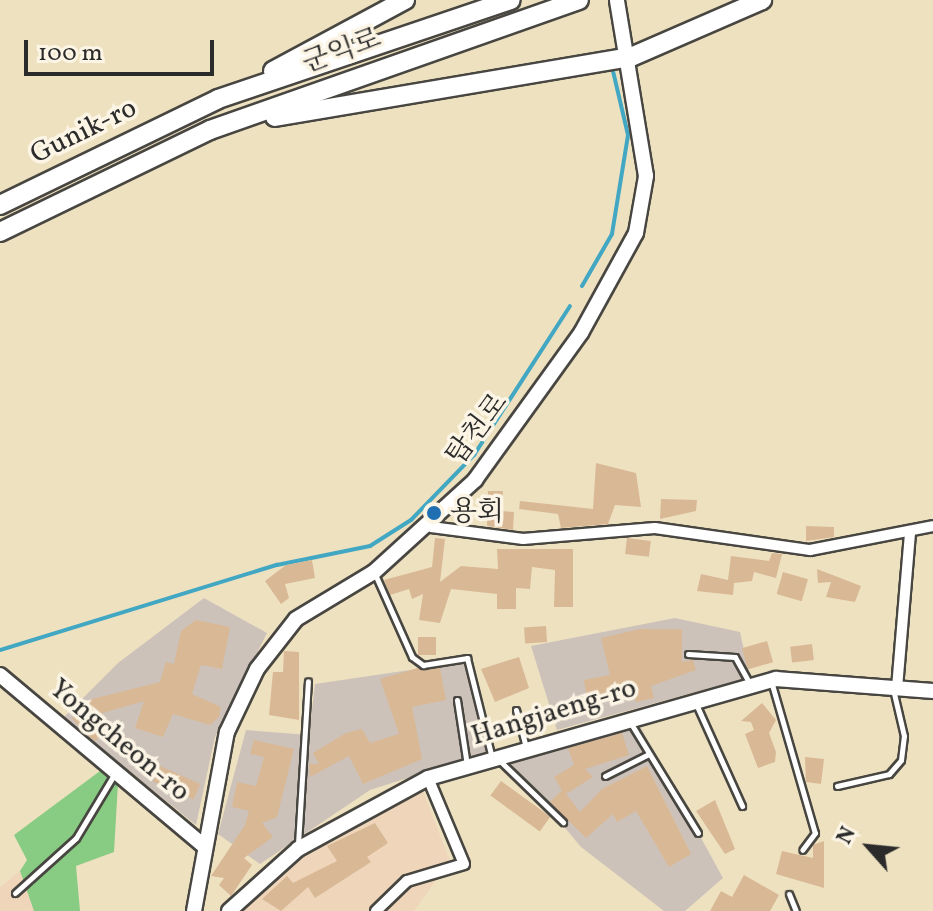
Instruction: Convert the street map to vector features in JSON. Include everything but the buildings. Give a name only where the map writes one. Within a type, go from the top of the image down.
[{"type":"highway","points":[[218,99],[405,0]]},
{"type":"highway","name":"Gunik-ro","points":[[0,205],[218,99],[511,0]]},
{"type":"highway","name":"군익로","points":[[0,232],[210,130],[579,0]]},
{"type":"highway","points":[[210,130],[400,91],[631,57],[762,0]]},
{"type":"main road","name":"탑천로","points":[[194,911],[227,732],[257,669],[296,619],[374,572],[431,527],[475,480],[581,333],[636,233],[646,176],[631,57],[617,0]]},
{"type":"main road","name":"Yongcheon-ro","points":[[0,675],[204,846]]},
{"type":"main road","name":"Hangjaeng-ro","points":[[229,911],[298,849],[428,778],[627,718],[771,680],[933,691]]},
{"type":"street","points":[[431,527],[523,539],[655,528],[810,550],[910,534],[933,526]]},
{"type":"street","points":[[895,688],[910,534]]},
{"type":"street","points":[[376,911],[407,881],[464,864],[428,778]]},
{"type":"lane","points":[[374,572],[412,657],[423,665],[467,658],[494,758],[563,822]]},
{"type":"lane","points":[[688,654],[735,657],[750,685]]},
{"type":"lane","points":[[771,680],[815,833],[802,850]]},
{"type":"lane","points":[[298,849],[308,681]]},
{"type":"lane","points":[[837,786],[889,774],[901,760],[904,736],[895,688]]},
{"type":"lane","points":[[694,699],[742,806]]},
{"type":"lane","points":[[457,700],[467,766]]},
{"type":"lane","points":[[516,710],[526,748]]},
{"type":"lane","points":[[627,718],[698,833]]},
{"type":"lane","points":[[605,776],[649,754]]},
{"type":"lane","points":[[15,893],[76,838],[115,772]]},
{"type":"lane","points":[[789,894],[796,911]]},
{"type":"shaded area","points":[[204,598],[267,633],[215,737],[196,825],[63,718],[118,663]]},
{"type":"shaded area","points":[[675,618],[740,632],[750,677],[557,730],[531,646]]},
{"type":"shaded area","points":[[464,662],[486,753],[370,790],[260,864],[218,834],[246,730],[309,735],[315,684]]},
{"type":"shaded area","points":[[637,721],[723,878],[685,911],[664,911],[581,847],[508,760]]},
{"type":"shaded area","points":[[422,788],[450,861],[414,911],[241,911],[288,865]]},
{"type":"shaded area","points":[[20,871],[34,911],[0,911],[0,887]]},
{"type":"green space","points":[[100,771],[118,783],[114,852],[76,866],[80,911],[34,911],[20,871],[27,860],[14,835]]},
{"type":"waterway","points":[[582,286],[612,234],[628,135],[612,67]]},
{"type":"waterway","points":[[0,650],[277,565],[370,546],[411,520],[474,455],[570,306]]},
{"type":"place","name":"용회","points":[[434,513]]}]
